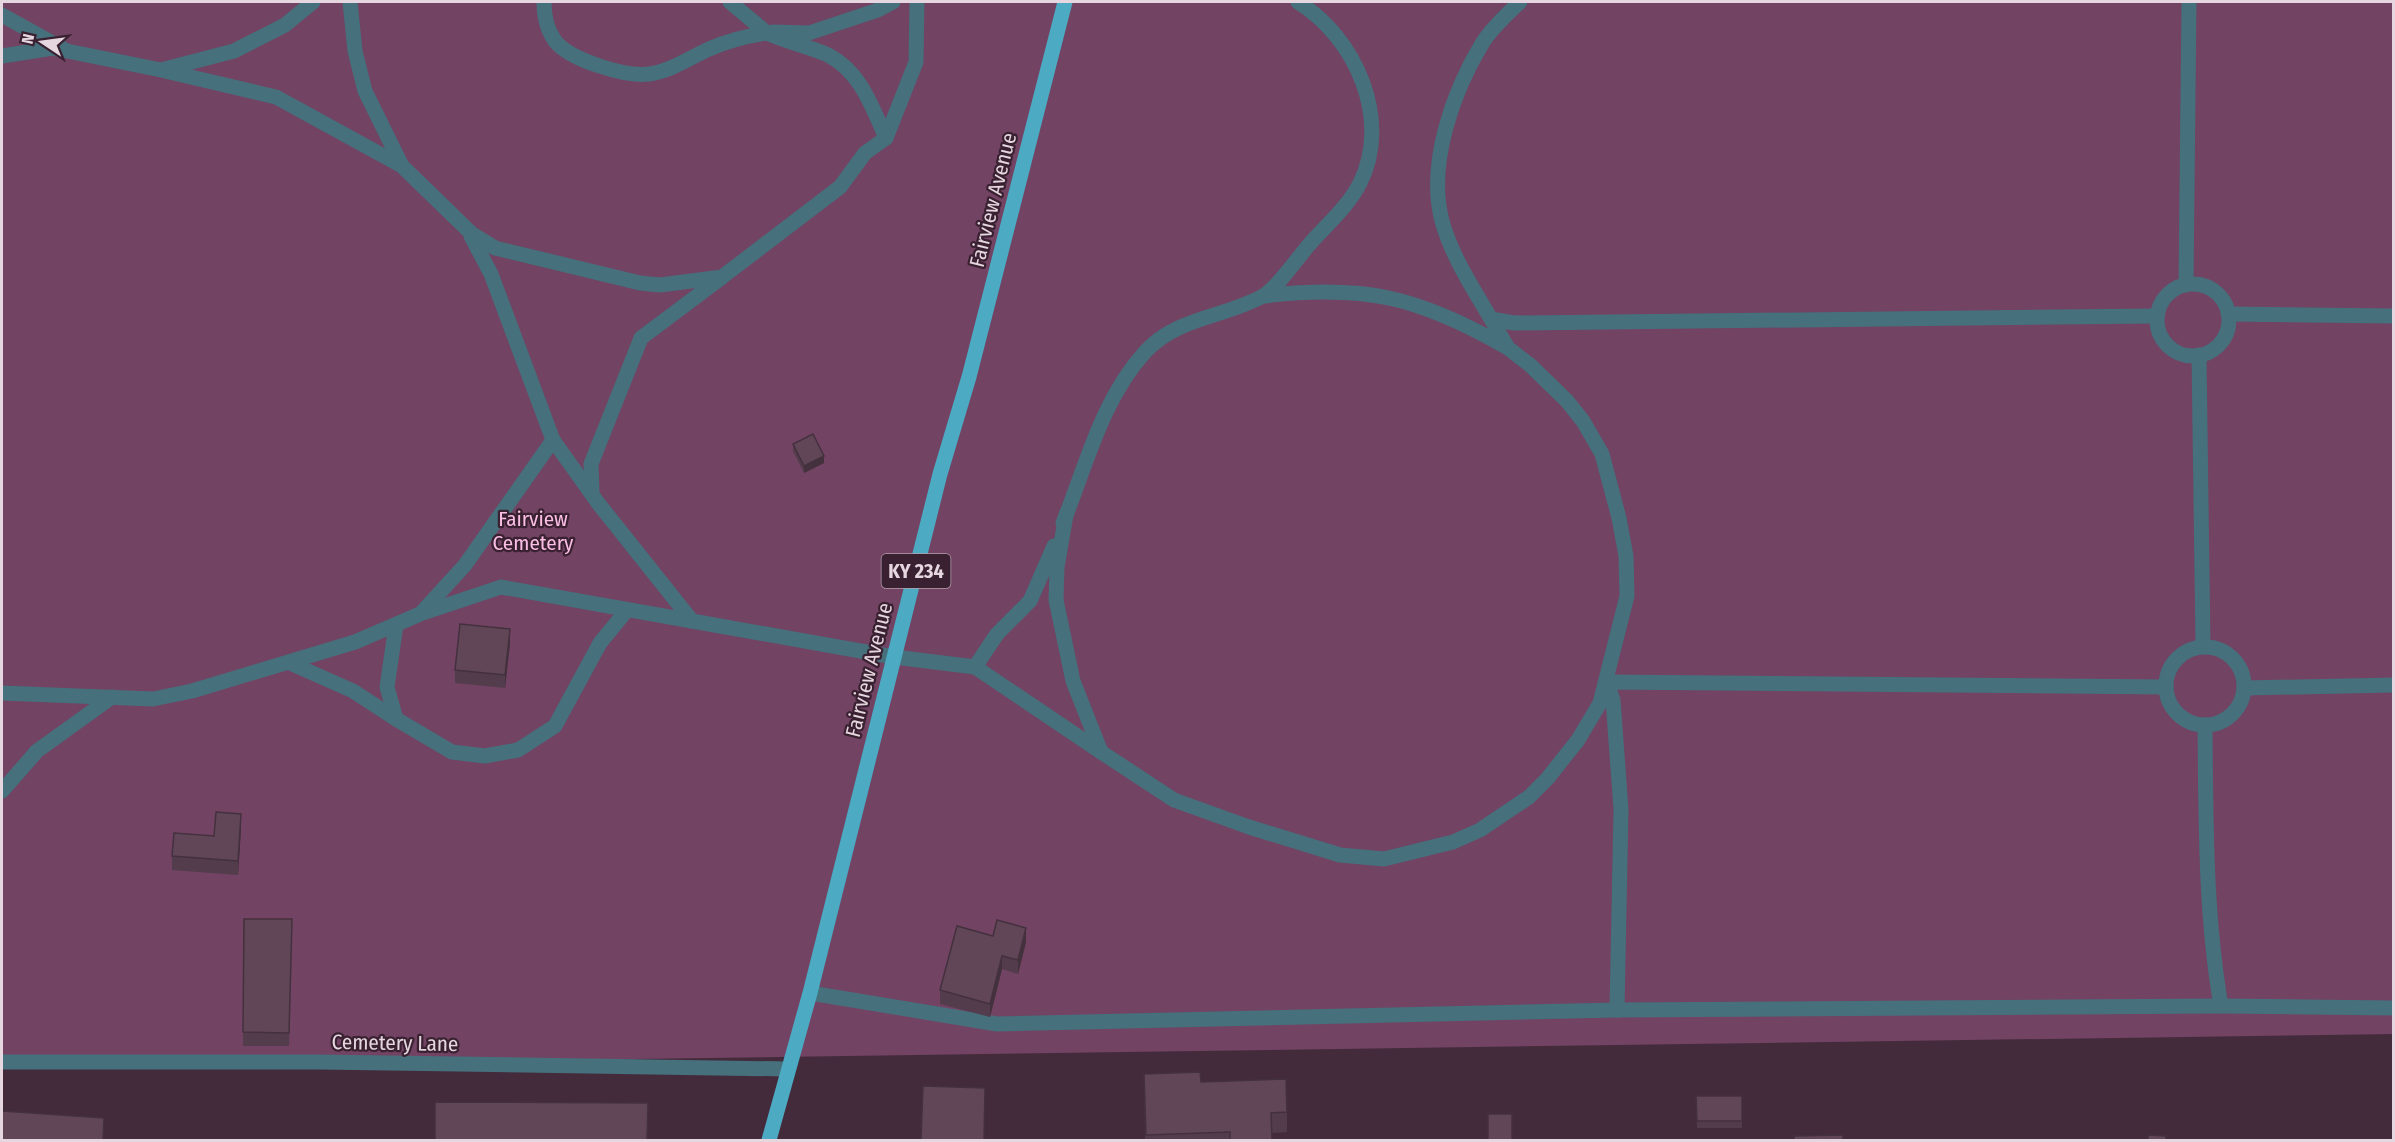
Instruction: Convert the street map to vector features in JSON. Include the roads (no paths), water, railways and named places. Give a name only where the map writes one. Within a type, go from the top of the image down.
[{"type":"main road","name":"Fairview Avenue","points":[[770,1140],[810,993],[894,657],[1065,2]]},
{"type":"lane","points":[[161,70],[234,51],[285,25],[313,2]]},
{"type":"lane","points":[[350,2],[355,51],[364,91],[402,166]]},
{"type":"lane","points":[[544,2],[547,25],[555,40],[567,52],[589,62],[632,73],[648,74],[667,70],[726,42],[767,33],[809,33],[878,10],[893,2]]},
{"type":"lane","points":[[730,2],[777,39],[829,56],[852,73],[863,88],[886,138]]},
{"type":"lane","points":[[598,503],[590,483],[591,464],[641,338],[840,188],[865,153],[886,138],[916,62],[917,2]]},
{"type":"lane","points":[[1264,296],[1349,199],[1366,170],[1370,153],[1368,107],[1359,71],[1351,54],[1298,2]]},
{"type":"lane","points":[[1508,348],[1452,251],[1442,219],[1438,195],[1441,151],[1467,71],[1484,41],[1520,2]]},
{"type":"lane","points":[[2186,285],[2189,2]]},
{"type":"lane","points":[[2,15],[67,51]]},
{"type":"lane","points":[[2,56],[53,48],[276,97],[402,166],[468,230],[495,248],[640,283],[660,285],[722,277]]},
{"type":"lane","points":[[468,230],[492,274],[553,440],[598,503],[692,621]]},
{"type":"lane","points":[[2186,285],[2210,288],[2222,299],[2228,314],[2227,328],[2222,341],[2211,350],[2199,355],[2184,355],[2165,344],[2158,330],[2157,316],[2167,295],[2186,285]]},
{"type":"lane","points":[[2,693],[153,699],[290,663],[355,642],[420,614],[501,587],[894,657],[975,667],[1174,800],[1249,827],[1340,855],[1384,859],[1453,842],[1480,830],[1529,797],[1547,779],[1578,740],[1600,703],[1627,596],[1626,556],[1609,473],[1594,437],[1567,400],[1508,348],[1444,314],[1367,292],[1318,290],[1264,296],[1174,329],[1145,352],[1116,392],[1030,601],[998,634],[975,667]]},
{"type":"lane","points":[[2228,314],[2394,316]]},
{"type":"lane","points":[[1491,319],[1514,323],[2157,316]]},
{"type":"lane","points":[[2199,355],[2203,646]]},
{"type":"lane","points":[[420,614],[465,565],[553,440]]},
{"type":"lane","points":[[1066,515],[1057,567],[1056,600],[1073,681],[1101,752]]},
{"type":"lane","points":[[290,663],[353,692],[452,752],[501,756],[518,750],[555,726],[600,643],[627,610]]},
{"type":"lane","points":[[396,625],[387,687],[396,719]]},
{"type":"lane","points":[[2203,646],[2219,649],[2233,658],[2242,671],[2244,688],[2241,702],[2232,714],[2219,722],[2205,725],[2181,717],[2170,703],[2166,687],[2169,672],[2176,660],[2188,650],[2203,646]]},
{"type":"lane","points":[[1607,682],[2166,687]]},
{"type":"lane","points":[[1607,682],[1613,700],[1621,809],[1617,1010]]},
{"type":"lane","points":[[2244,688],[2394,685]]},
{"type":"lane","points":[[2,791],[38,751],[112,697]]},
{"type":"lane","points":[[2205,725],[2212,953],[2221,1006]]},
{"type":"lane","points":[[810,993],[997,1024],[1617,1010],[2221,1006],[2394,1008]]},
{"type":"lane","name":"Cemetery Lane","points":[[2,1062],[788,1069]]},
{"type":"park label","name":"Fairview Cemetery","points":[[533,531]]}]
